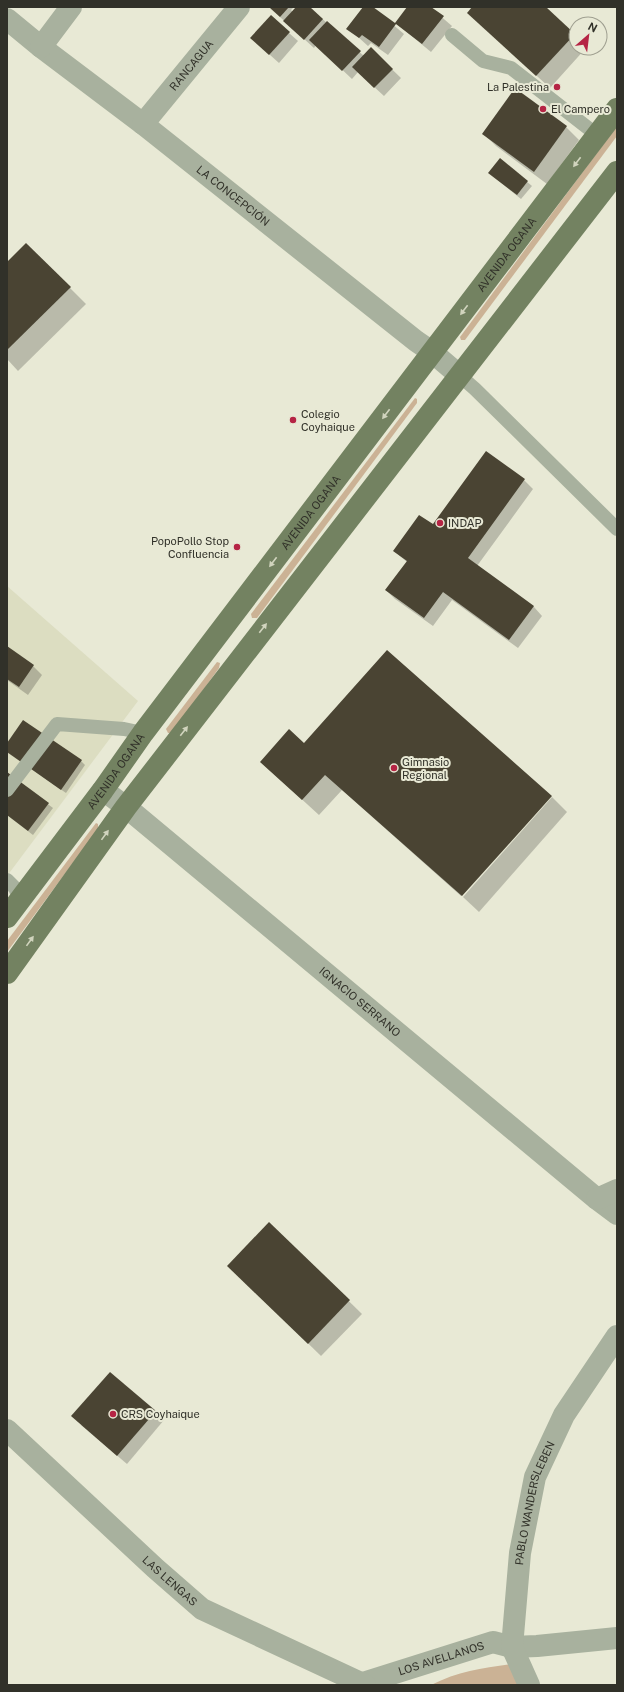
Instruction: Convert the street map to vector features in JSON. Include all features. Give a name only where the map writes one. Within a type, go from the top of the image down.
[{"type":"main road","name":"AVENIDA OGANA","points":[[7,917],[103,790],[143,733],[617,109]]},
{"type":"main road","points":[[7,972],[126,807],[617,172]]},
{"type":"street","points":[[41,47],[71,7]]},
{"type":"street","name":"RANCAGUA","points":[[143,124],[239,7]]},
{"type":"street","name":"LA CONCEPCIÓN","points":[[7,19],[41,47],[143,124],[416,341],[432,352],[459,375]]},
{"type":"street","name":"IGNACIO SERRANO","points":[[103,790],[126,807],[597,1199],[617,1214]]},
{"type":"street","points":[[597,1199],[617,1190]]},
{"type":"street","name":"PABLO WANDERSLEBEN","points":[[529,1685],[512,1647],[520,1553],[535,1477],[564,1416],[617,1336]]},
{"type":"street","name":"LAS LENGAS","points":[[7,1430],[155,1568],[202,1609],[364,1684]]},
{"type":"street","name":"LOS AVELLANOS","points":[[364,1684],[493,1642],[512,1647],[538,1646],[617,1638]]},
{"type":"lane","points":[[452,35],[483,61],[511,68],[597,135]]},
{"type":"lane","points":[[459,375],[617,529]]},
{"type":"lane","points":[[7,790],[57,724],[124,729],[143,733]]},
{"type":"lane","points":[[7,880],[15,888],[20,899]]},
{"type":"shaded area","points":[[617,126],[617,136],[465,340],[461,340],[460,337]]},
{"type":"shaded area","points":[[415,398],[417,399],[417,403],[257,618],[252,618],[251,614]]},
{"type":"shaded area","points":[[7,586],[138,701],[7,876]]},
{"type":"shaded area","points":[[217,662],[220,663],[219,668],[172,733],[168,733],[166,729]]},
{"type":"shaded area","points":[[96,823],[98,824],[98,829],[7,952],[7,941]]},
{"type":"shaded area","points":[[511,1664],[521,1685],[431,1685],[461,1673]]},
{"type":"building","points":[[269,7],[289,7],[280,17]]},
{"type":"building","points":[[296,7],[310,7],[323,19],[304,40],[283,21]]},
{"type":"building","points":[[363,7],[373,7],[395,23],[407,7],[431,7],[444,16],[422,44],[396,24],[379,47],[362,35],[359,38],[346,29]]},
{"type":"building","points":[[472,7],[546,7],[568,27],[568,42],[536,76],[467,13]]},
{"type":"building","points":[[271,15],[290,32],[269,55],[250,38]]},
{"type":"building","points":[[327,21],[361,51],[342,71],[309,40]]},
{"type":"building","points":[[371,47],[393,69],[374,88],[352,67]]},
{"type":"building","points":[[515,88],[567,126],[534,172],[482,134]]},
{"type":"building","points":[[500,158],[528,181],[517,195],[488,173]]},
{"type":"building","points":[[26,243],[71,287],[7,350],[7,262]]},
{"type":"building","points":[[486,451],[525,479],[468,558],[534,606],[509,640],[443,592],[424,618],[385,590],[407,561],[393,551],[419,515],[433,524]]},
{"type":"building","points":[[7,646],[34,665],[19,687],[7,679]]},
{"type":"building","name":"Gimnasio Regional","points":[[387,650],[552,796],[462,896],[325,775],[302,800],[260,762],[289,729],[304,743]]},
{"type":"building","points":[[23,720],[82,760],[61,790],[7,752],[7,743]]},
{"type":"building","points":[[7,772],[49,803],[28,831],[7,815]]},
{"type":"building","points":[[269,1222],[350,1300],[308,1344],[227,1266]]},
{"type":"building","name":"CRS Coyhaique","points":[[110,1372],[156,1411],[117,1456],[71,1416]]},
{"type":"place","name":"La Palestina","points":[[557,87]]},
{"type":"place","name":"El Campero","points":[[543,109]]},
{"type":"place","name":"Colegio Coyhaique","points":[[293,420]]},
{"type":"place","name":"INDAP","points":[[440,523]]},
{"type":"place","name":"PopoPollo Stop Confluencia","points":[[237,547]]},
{"type":"place","name":"Gimnasio Regional","points":[[394,768]]},
{"type":"place","name":"CRS Coyhaique","points":[[113,1414]]}]
